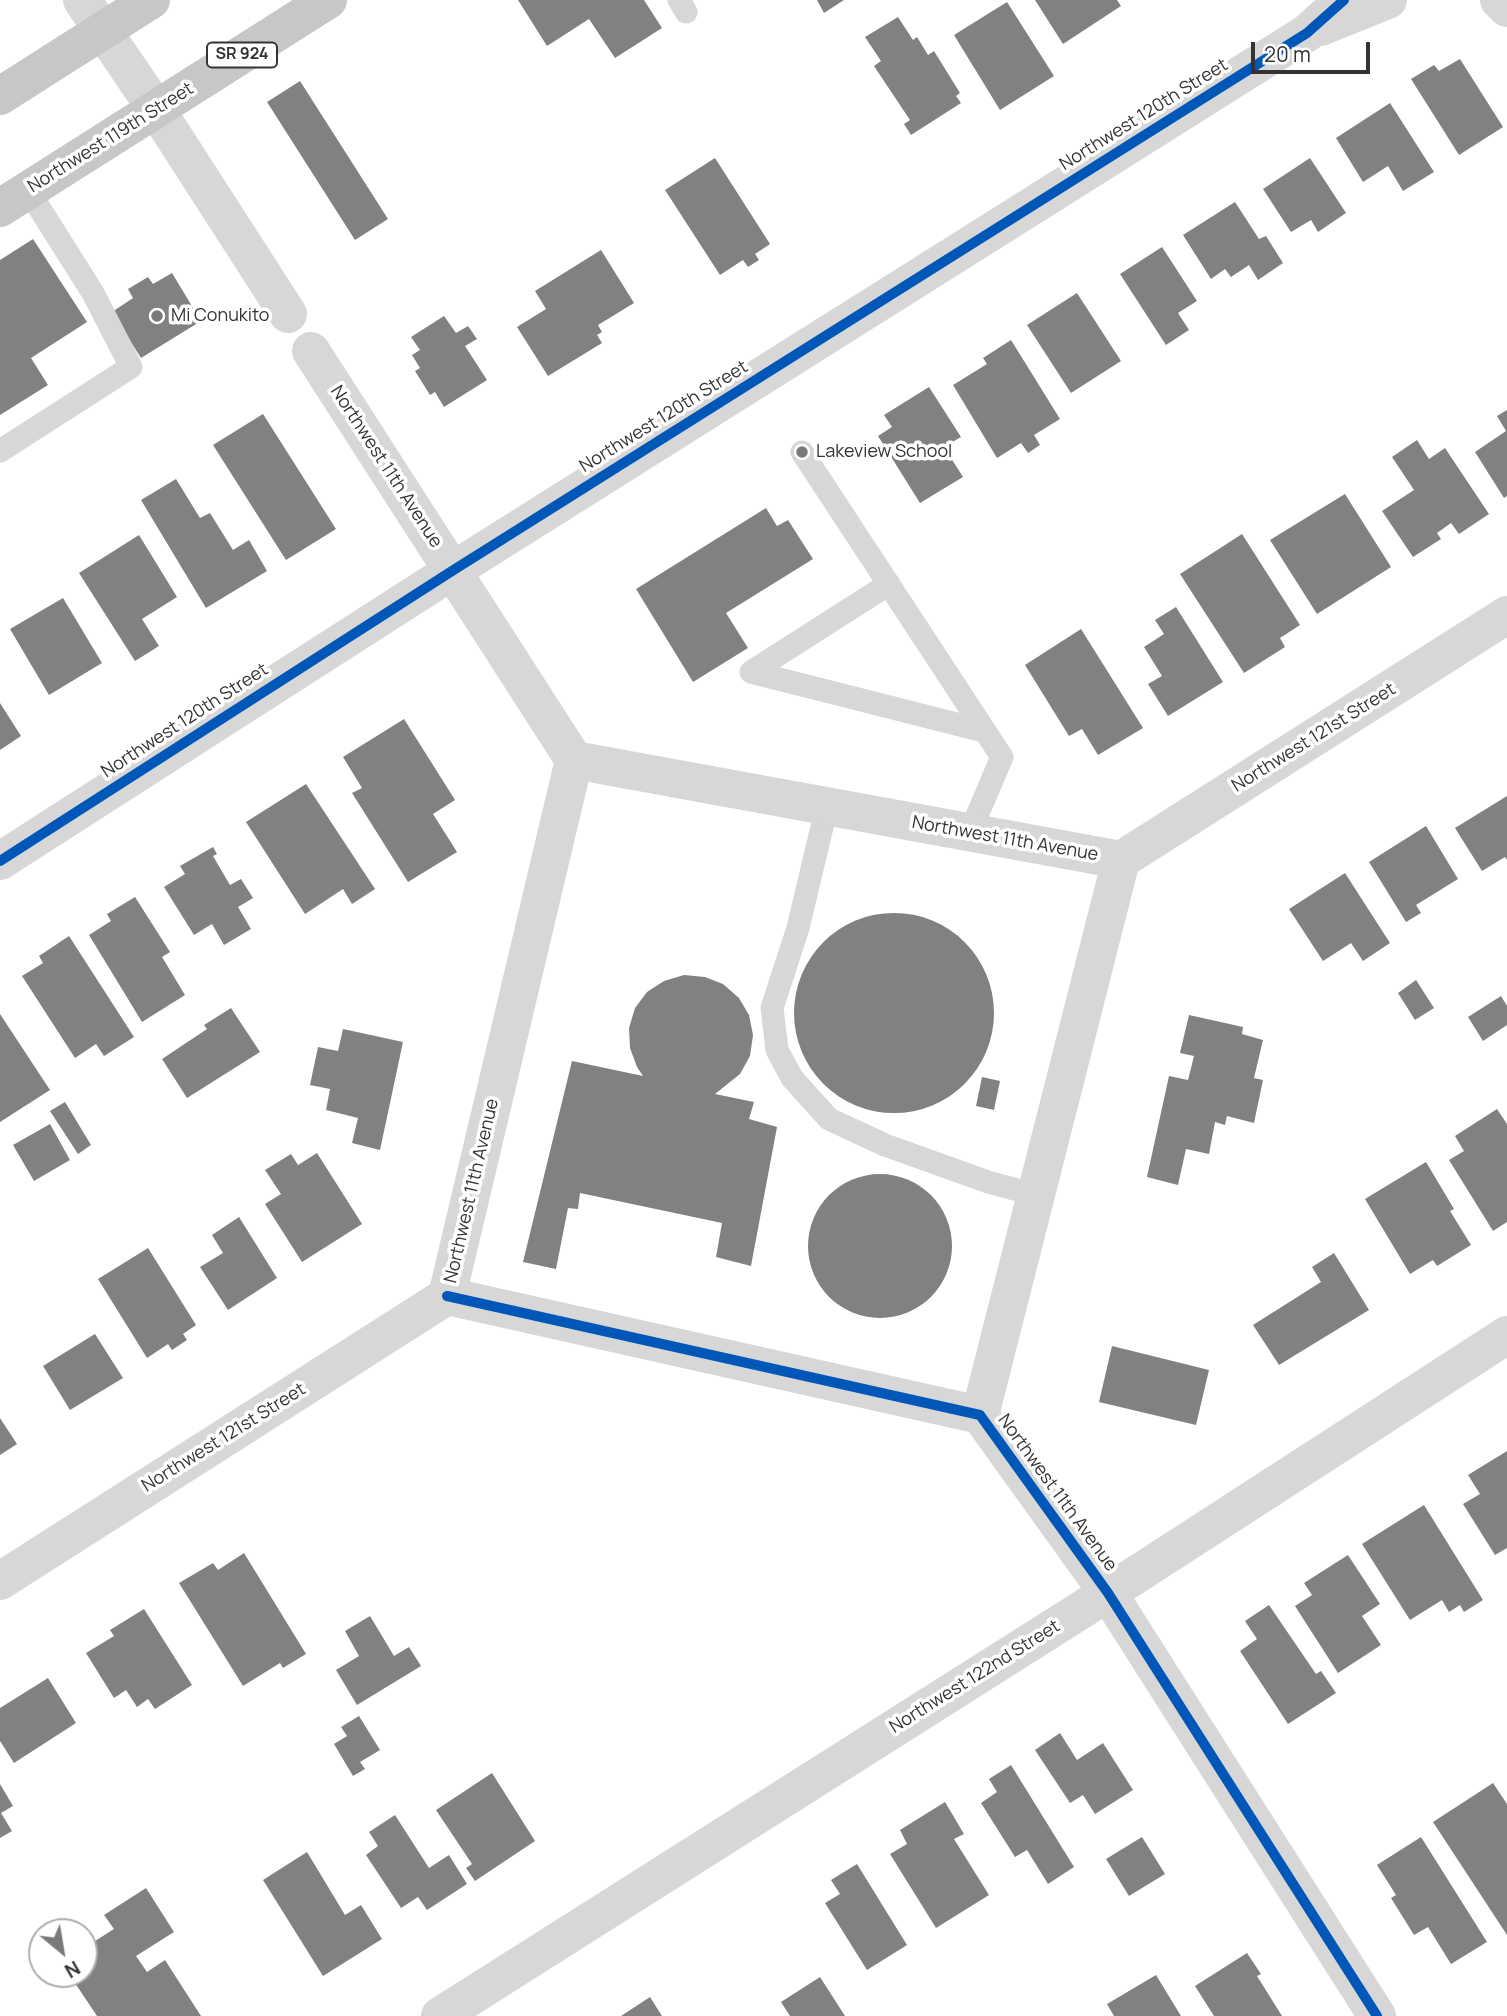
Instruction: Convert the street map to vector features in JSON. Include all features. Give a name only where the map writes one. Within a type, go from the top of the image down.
[{"type":"highway","points":[[0,96],[92,15],[151,0]]},
{"type":"highway","name":"Northwest 119th Street","points":[[14,199],[328,0]]},
{"type":"street","name":"Northwest 120th Street","points":[[0,861],[452,571],[1307,33],[1344,0]]},
{"type":"street","name":"Northwest 120th Street","points":[[1307,33],[1388,0]]},
{"type":"street","points":[[1499,0],[1507,8]]},
{"type":"street","points":[[92,15],[288,314]]},
{"type":"street","name":"Northwest 11th Avenue","points":[[311,351],[574,760],[447,1296],[980,1415],[1108,1593],[1377,2016]]},
{"type":"street","name":"Northwest 121st Street","points":[[1121,860],[1507,615]]},
{"type":"street","name":"Northwest 11th Avenue","points":[[574,760],[1121,860],[980,1415]]},
{"type":"street","name":"Northwest 121st Street","points":[[0,1581],[447,1296]]},
{"type":"street","name":"Northwest 122nd Street","points":[[440,2016],[1108,1593],[1507,1335]]},
{"type":"lane","points":[[0,451],[131,367],[93,293],[14,199]]},
{"type":"lane","points":[[802,452],[1002,757],[970,832]]},
{"type":"lane","points":[[889,584],[751,672],[984,731]]},
{"type":"lane","points":[[827,806],[798,928],[772,1008],[777,1050],[792,1078],[829,1119],[885,1145],[988,1182],[1036,1195]]},
{"type":"building","points":[[518,0],[644,0],[662,28],[615,58],[589,19],[547,46]]},
{"type":"building","points":[[817,0],[844,0],[824,13]]},
{"type":"building","points":[[1035,0],[1117,0],[1121,6],[1063,44]]},
{"type":"building","points":[[1007,2],[1054,76],[1000,110],[954,35]]},
{"type":"building","points":[[898,17],[913,40],[917,37],[928,55],[934,51],[960,93],[956,96],[961,103],[911,135],[904,124],[910,120],[874,66],[881,61],[865,37]]},
{"type":"building","points":[[1460,59],[1503,127],[1459,155],[1411,79],[1434,65],[1439,71]]},
{"type":"building","points":[[300,81],[388,219],[355,240],[267,102]]},
{"type":"building","points":[[1390,103],[1434,172],[1403,191],[1388,166],[1363,182],[1336,138]]},
{"type":"building","points":[[715,158],[770,244],[755,254],[759,260],[748,267],[743,260],[720,275],[665,190]]},
{"type":"building","points":[[1310,158],[1346,213],[1318,232],[1311,220],[1291,232],[1263,189]]},
{"type":"building","points":[[1235,202],[1259,239],[1266,236],[1283,263],[1258,280],[1249,265],[1231,277],[1225,269],[1211,279],[1183,235]]},
{"type":"building","points":[[33,239],[87,322],[31,358],[48,385],[0,415],[0,260]]},
{"type":"building","points":[[1162,247],[1197,301],[1178,313],[1189,330],[1166,345],[1120,274]]},
{"type":"building","points":[[601,250],[634,303],[598,325],[602,332],[597,335],[602,343],[548,376],[517,327],[546,309],[535,291]]},
{"type":"building","name":"Mi Conukito","points":[[172,273],[201,321],[141,358],[112,312],[133,298],[128,289],[148,277],[153,284]]},
{"type":"building","points":[[1077,293],[1121,361],[1071,393],[1027,325]]},
{"type":"building","points":[[444,316],[456,333],[468,326],[477,339],[465,346],[487,380],[444,407],[435,392],[430,395],[415,371],[420,368],[412,355],[420,350],[411,337]]},
{"type":"building","points":[[1011,340],[1060,419],[1034,435],[1040,445],[1028,453],[1021,443],[997,458],[953,385],[987,364],[983,358]]},
{"type":"building","points":[[929,387],[961,437],[944,447],[963,477],[920,503],[878,436],[892,427],[884,415]]},
{"type":"building","points":[[1507,410],[1507,496],[1504,498],[1475,452],[1506,431],[1497,416]]},
{"type":"building","points":[[263,414],[336,529],[286,560],[213,445]]},
{"type":"building","points":[[1417,440],[1429,459],[1445,448],[1489,514],[1459,534],[1451,523],[1437,533],[1441,539],[1413,557],[1382,511],[1414,490],[1392,457]]},
{"type":"building","points":[[176,479],[200,518],[210,513],[233,550],[249,540],[267,571],[206,608],[141,500]]},
{"type":"building","points":[[1345,494],[1391,567],[1317,614],[1270,540]]},
{"type":"building","points":[[766,508],[777,526],[788,520],[813,559],[726,613],[748,648],[693,682],[636,589]]},
{"type":"building","points":[[1242,534],[1300,625],[1280,638],[1285,647],[1244,673],[1180,574]]},
{"type":"building","points":[[139,535],[177,597],[142,619],[159,646],[135,661],[79,573]]},
{"type":"building","points":[[63,598],[102,663],[49,695],[10,629]]},
{"type":"building","points":[[1176,607],[1223,682],[1168,716],[1148,684],[1162,676],[1144,647],[1164,634],[1155,620]]},
{"type":"building","points":[[1081,629],[1143,728],[1098,755],[1082,729],[1069,736],[1025,665]]},
{"type":"building","points":[[0,703],[21,736],[0,750]]},
{"type":"building","points":[[404,719],[455,800],[433,814],[457,852],[408,882],[352,793],[362,788],[343,757]]},
{"type":"building","points":[[306,784],[375,889],[352,904],[343,889],[305,914],[246,822]]},
{"type":"building","points":[[1507,796],[1507,860],[1505,857],[1482,871],[1455,828]]},
{"type":"building","points":[[1426,826],[1458,879],[1416,905],[1421,913],[1406,922],[1369,862]]},
{"type":"building","points":[[213,847],[217,854],[213,856],[230,885],[241,879],[253,898],[238,907],[251,929],[224,945],[212,924],[194,935],[164,887],[185,874],[180,866]]},
{"type":"building","points":[[1345,873],[1390,943],[1363,961],[1351,943],[1323,961],[1289,909]]},
{"type":"building","points":[[135,897],[170,952],[162,957],[185,995],[142,1022],[89,935],[111,921],[107,914]]},
{"type":"building","points":[[894,913],[932,920],[965,942],[987,975],[994,1013],[987,1051],[965,1084],[932,1106],[894,1113],[856,1106],[823,1084],[801,1051],[794,1013],[801,975],[823,942],[856,920]]},
{"type":"building","points":[[69,936],[134,1037],[104,1056],[96,1044],[75,1058],[22,976],[43,963],[39,956]]},
{"type":"building","points":[[684,975],[705,977],[723,984],[739,998],[749,1015],[753,1035],[750,1056],[740,1074],[715,1094],[754,1102],[749,1119],[777,1127],[751,1266],[716,1257],[722,1223],[580,1193],[578,1209],[568,1208],[556,1269],[523,1262],[572,1061],[643,1076],[630,1048],[629,1028],[635,1008],[647,992],[664,981]]},
{"type":"building","points":[[1416,980],[1434,1008],[1415,1020],[1398,993]]},
{"type":"building","points":[[1501,996],[1507,1006],[1507,1025],[1483,1041],[1468,1017]]},
{"type":"building","points":[[231,1008],[260,1052],[187,1098],[162,1059],[207,1029],[204,1025]]},
{"type":"building","points":[[0,1014],[50,1090],[0,1122]]},
{"type":"building","points":[[1189,1015],[1243,1027],[1242,1034],[1263,1040],[1254,1078],[1263,1080],[1254,1123],[1227,1116],[1225,1125],[1215,1122],[1209,1154],[1186,1149],[1178,1185],[1147,1177],[1169,1076],[1188,1080],[1194,1056],[1180,1053]]},
{"type":"building","points":[[343,1029],[403,1042],[380,1150],[352,1143],[358,1118],[326,1110],[330,1089],[310,1085],[318,1047],[338,1051]]},
{"type":"building","points":[[982,1077],[1000,1081],[994,1110],[976,1106]]},
{"type":"building","points":[[65,1102],[91,1145],[78,1154],[50,1111]]},
{"type":"building","points":[[1497,1109],[1507,1124],[1507,1222],[1493,1231],[1449,1160],[1464,1151],[1455,1136]]},
{"type":"building","points":[[50,1124],[70,1160],[34,1181],[13,1145]]},
{"type":"building","points":[[317,1153],[362,1224],[302,1262],[265,1204],[281,1194],[265,1170],[291,1154],[298,1165]]},
{"type":"building","points":[[1426,1162],[1454,1209],[1450,1211],[1471,1245],[1437,1266],[1433,1260],[1410,1274],[1365,1199]]},
{"type":"building","points":[[880,1174],[908,1179],[931,1195],[947,1218],[952,1246],[947,1274],[931,1297],[908,1313],[880,1318],[852,1313],[829,1297],[813,1274],[808,1246],[813,1218],[829,1195],[852,1179]]},
{"type":"building","points":[[239,1217],[277,1278],[228,1310],[200,1267],[223,1253],[212,1235]]},
{"type":"building","points":[[148,1248],[196,1325],[183,1334],[187,1340],[172,1350],[168,1344],[147,1358],[98,1279]]},
{"type":"building","points":[[1334,1253],[1369,1310],[1279,1365],[1253,1325],[1321,1282],[1312,1267]]},
{"type":"building","points":[[95,1334],[123,1378],[70,1410],[43,1366]]},
{"type":"building","points":[[1112,1346],[1209,1370],[1196,1425],[1099,1402]]},
{"type":"building","points":[[0,1418],[17,1444],[0,1455]]},
{"type":"building","points":[[1507,1451],[1507,1548],[1495,1555],[1463,1504],[1480,1494],[1468,1475]]},
{"type":"building","points":[[1424,1505],[1483,1600],[1464,1612],[1460,1605],[1449,1612],[1442,1600],[1410,1620],[1362,1544]]},
{"type":"building","points":[[244,1553],[306,1654],[283,1668],[280,1663],[243,1686],[179,1583],[213,1563],[218,1570]]},
{"type":"building","points":[[1348,1555],[1380,1604],[1362,1616],[1381,1645],[1338,1673],[1295,1606],[1312,1595],[1304,1583]]},
{"type":"building","points":[[1269,1605],[1316,1674],[1321,1671],[1336,1693],[1288,1724],[1240,1651],[1257,1639],[1245,1621]]},
{"type":"building","points":[[144,1609],[192,1685],[155,1709],[148,1699],[137,1707],[126,1690],[114,1698],[86,1653],[114,1636],[110,1630]]},
{"type":"building","points":[[370,1616],[394,1656],[409,1647],[421,1666],[357,1705],[336,1670],[359,1656],[345,1631]]},
{"type":"building","points":[[48,1678],[76,1723],[14,1763],[0,1741],[0,1708]]},
{"type":"building","points":[[359,1716],[380,1750],[360,1762],[365,1769],[353,1776],[334,1744],[347,1736],[341,1727]]},
{"type":"building","points":[[1060,1733],[1077,1760],[1103,1743],[1133,1790],[1095,1814],[1083,1795],[1070,1803],[1035,1750]]},
{"type":"building","points":[[1011,1765],[1074,1867],[1048,1884],[1027,1850],[1015,1857],[981,1803],[997,1792],[989,1779]]},
{"type":"building","points":[[492,1773],[535,1841],[475,1881],[466,1868],[472,1864],[436,1810]]},
{"type":"building","points":[[1493,1783],[1507,1804],[1507,1935],[1433,1822]]},
{"type":"building","points":[[0,1784],[13,1806],[1,1813],[12,1831],[0,1838]]},
{"type":"building","points":[[945,1802],[964,1834],[954,1839],[989,1895],[936,1928],[890,1854],[907,1844],[900,1830]]},
{"type":"building","points":[[395,1815],[429,1868],[449,1855],[467,1884],[427,1910],[418,1897],[401,1908],[366,1855],[378,1846],[369,1832]]},
{"type":"building","points":[[1142,1837],[1165,1874],[1129,1896],[1106,1859]]},
{"type":"building","points":[[1421,1837],[1487,1942],[1451,1964],[1428,1927],[1414,1935],[1391,1898],[1396,1895],[1377,1865]]},
{"type":"building","points":[[307,1852],[345,1915],[361,1905],[382,1939],[323,1976],[263,1880]]},
{"type":"building","points":[[857,1864],[907,1945],[867,1970],[825,1903],[840,1894],[831,1880]]},
{"type":"building","points":[[146,1888],[174,1932],[136,1956],[147,1972],[165,1960],[201,2016],[97,2016],[78,1988],[98,1988],[98,1939],[114,1929],[104,1915]]},
{"type":"building","points":[[1247,1953],[1261,1974],[1257,1976],[1282,2016],[1214,2016],[1195,1986]]},
{"type":"building","points":[[1156,1975],[1181,2016],[1114,2016],[1107,2004]]},
{"type":"building","points":[[820,1977],[845,2016],[790,2016],[781,2002]]},
{"type":"building","points":[[650,1997],[662,2016],[621,2016]]},
{"type":"cycle path","points":[[0,861],[452,571],[1307,33],[1344,0]]},
{"type":"cycle path","points":[[447,1296],[980,1415],[1108,1593],[1377,2016]]},
{"type":"place","name":"Mi Conukito","points":[[157,316]]},
{"type":"place","name":"Lakeview School","points":[[802,452]]}]
